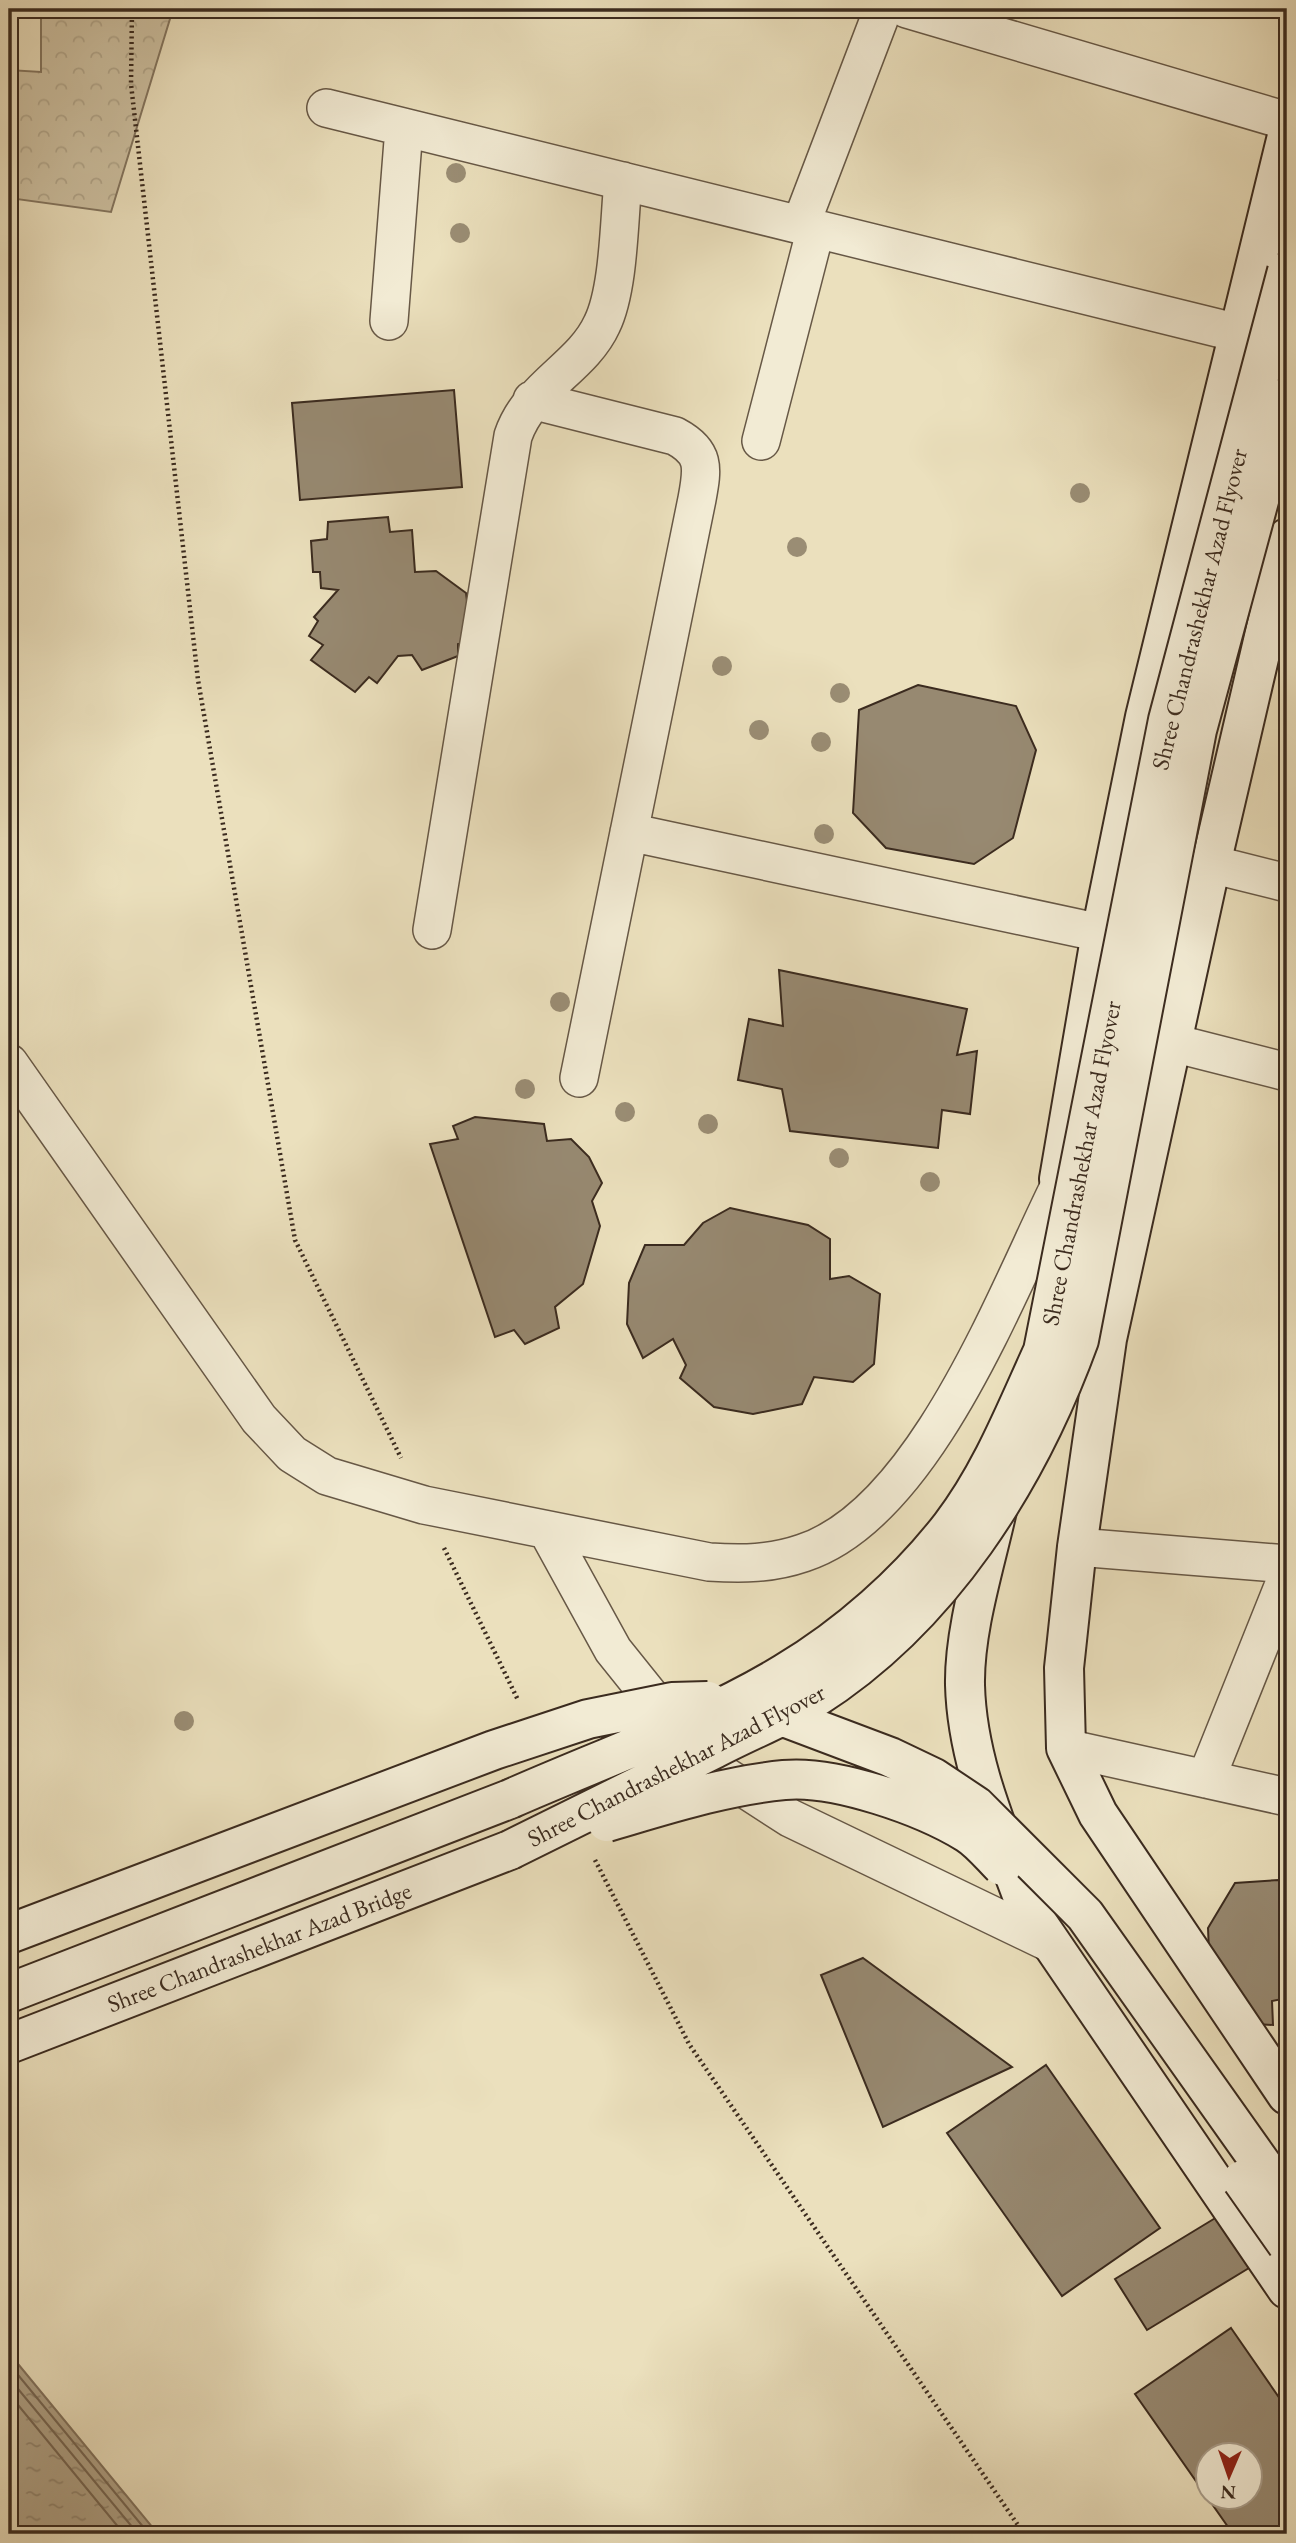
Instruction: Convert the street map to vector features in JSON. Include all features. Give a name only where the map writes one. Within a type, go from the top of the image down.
[{"type":"main road","points":[[1287,135],[1144,717],[1101,933],[1034,1338],[967,1648],[965,1683],[973,1756],[1026,1906],[1287,2289]]},
{"type":"main road","name":"Shree Chandrashekhar Azad Flyover","points":[[509,1799],[737,1699],[787,1672],[866,1614],[900,1583],[952,1524],[1000,1446],[1042,1351],[1168,720],[1287,271]]},
{"type":"main road","name":"Shree Chandrashekhar Azad Flyover","points":[[510,1850],[811,1700],[861,1665],[941,1585],[982,1531],[1032,1452],[1057,1401],[1079,1340],[1197,730],[1287,397]]},
{"type":"main road","points":[[1287,538],[1280,591],[1212,864],[1107,1339],[1077,1547],[1064,1668],[1066,1748],[1098,1814],[1287,2095]]},
{"type":"main road","points":[[1181,566],[1280,591]]},
{"type":"main road","points":[[9,1934],[494,1750],[588,1719],[672,1702],[703,1700],[762,1709],[890,1756],[934,1778],[976,1806],[1085,1915],[1287,2200]]},
{"type":"main road","points":[[510,1850],[690,1797],[786,1780],[845,1787],[900,1801],[968,1834],[1041,1901],[1098,1975],[1287,2244]]},
{"type":"main road","name":"Shree Chandrashekhar Azad Bridge","points":[[9,1993],[509,1799]]},
{"type":"main road","name":"Shree Chandrashekhar Azad Bridge","points":[[9,2044],[510,1850]]},
{"type":"street","points":[[761,441],[808,226],[883,9]]},
{"type":"street","points":[[907,9],[1287,121]]},
{"type":"street","points":[[327,108],[1238,334]]},
{"type":"street","points":[[389,321],[404,128]]},
{"type":"street","points":[[432,930],[510,449],[519,418],[532,400],[591,341],[602,325],[610,301],[623,181]]},
{"type":"street","points":[[532,400],[674,436],[691,445],[700,457],[701,480],[579,1078]]},
{"type":"street","points":[[629,832],[1101,933]]},
{"type":"street","points":[[1212,864],[1287,883]]},
{"type":"street","points":[[1173,1043],[1287,1072]]},
{"type":"street","points":[[9,1063],[259,1419],[292,1454],[327,1476],[424,1505],[709,1562],[756,1565],[805,1553],[837,1536],[878,1503],[945,1419],[1057,1191]]},
{"type":"street","points":[[547,1530],[613,1650],[701,1761],[790,1818],[1050,1943]]},
{"type":"street","points":[[1077,1547],[1287,1564]]},
{"type":"street","points":[[1206,1779],[1287,1577]]},
{"type":"street","points":[[1066,1748],[1287,1797]]},
{"type":"path","points":[[132,9],[131,85],[198,680],[295,1240],[520,1704]]},
{"type":"path","points":[[592,1854],[689,2044],[1024,2534]]},
{"type":"green space","points":[[41,9],[173,9],[111,212],[9,198],[9,70],[41,72]]},
{"type":"water","points":[[9,2353],[158,2534],[9,2534]]},
{"type":"building","points":[[454,390],[462,487],[300,500],[292,403]]},
{"type":"building","points":[[388,517],[390,532],[412,530],[415,572],[436,571],[466,593],[472,642],[458,644],[458,656],[422,670],[412,655],[398,656],[377,683],[369,677],[355,692],[311,660],[323,645],[309,636],[318,621],[314,617],[338,590],[321,588],[320,572],[313,572],[311,541],[327,539],[328,522]]},
{"type":"building","points":[[918,685],[1016,706],[1036,750],[1013,838],[974,864],[886,848],[853,813],[859,710]]},
{"type":"building","points":[[779,970],[967,1009],[957,1055],[977,1051],[970,1114],[942,1110],[938,1148],[790,1131],[782,1089],[738,1080],[749,1019],[783,1026]]},
{"type":"building","points":[[475,1117],[544,1124],[547,1141],[571,1139],[589,1157],[602,1183],[592,1201],[600,1226],[583,1284],[555,1307],[559,1328],[525,1344],[514,1330],[495,1337],[430,1144],[458,1139],[453,1126]]},
{"type":"building","points":[[730,1208],[808,1225],[830,1239],[830,1279],[849,1276],[880,1294],[874,1364],[853,1382],[814,1377],[802,1404],[753,1414],[714,1407],[680,1378],[686,1365],[673,1339],[643,1358],[627,1324],[629,1283],[645,1245],[684,1245],[703,1223]]},
{"type":"building","points":[[1287,1881],[1287,1998],[1272,2001],[1273,2025],[1255,2024],[1209,1952],[1208,1928],[1235,1883]]},
{"type":"building","points":[[863,1958],[1012,2067],[883,2127],[821,1975]]},
{"type":"building","points":[[1046,2065],[1160,2228],[1062,2296],[947,2133]]},
{"type":"building","points":[[1217,2217],[1249,2268],[1147,2330],[1115,2279]]},
{"type":"building","points":[[1231,2328],[1287,2409],[1287,2534],[1233,2534],[1218,2512],[1264,2512],[1264,2442],[1194,2442],[1194,2478],[1135,2394]]}]
